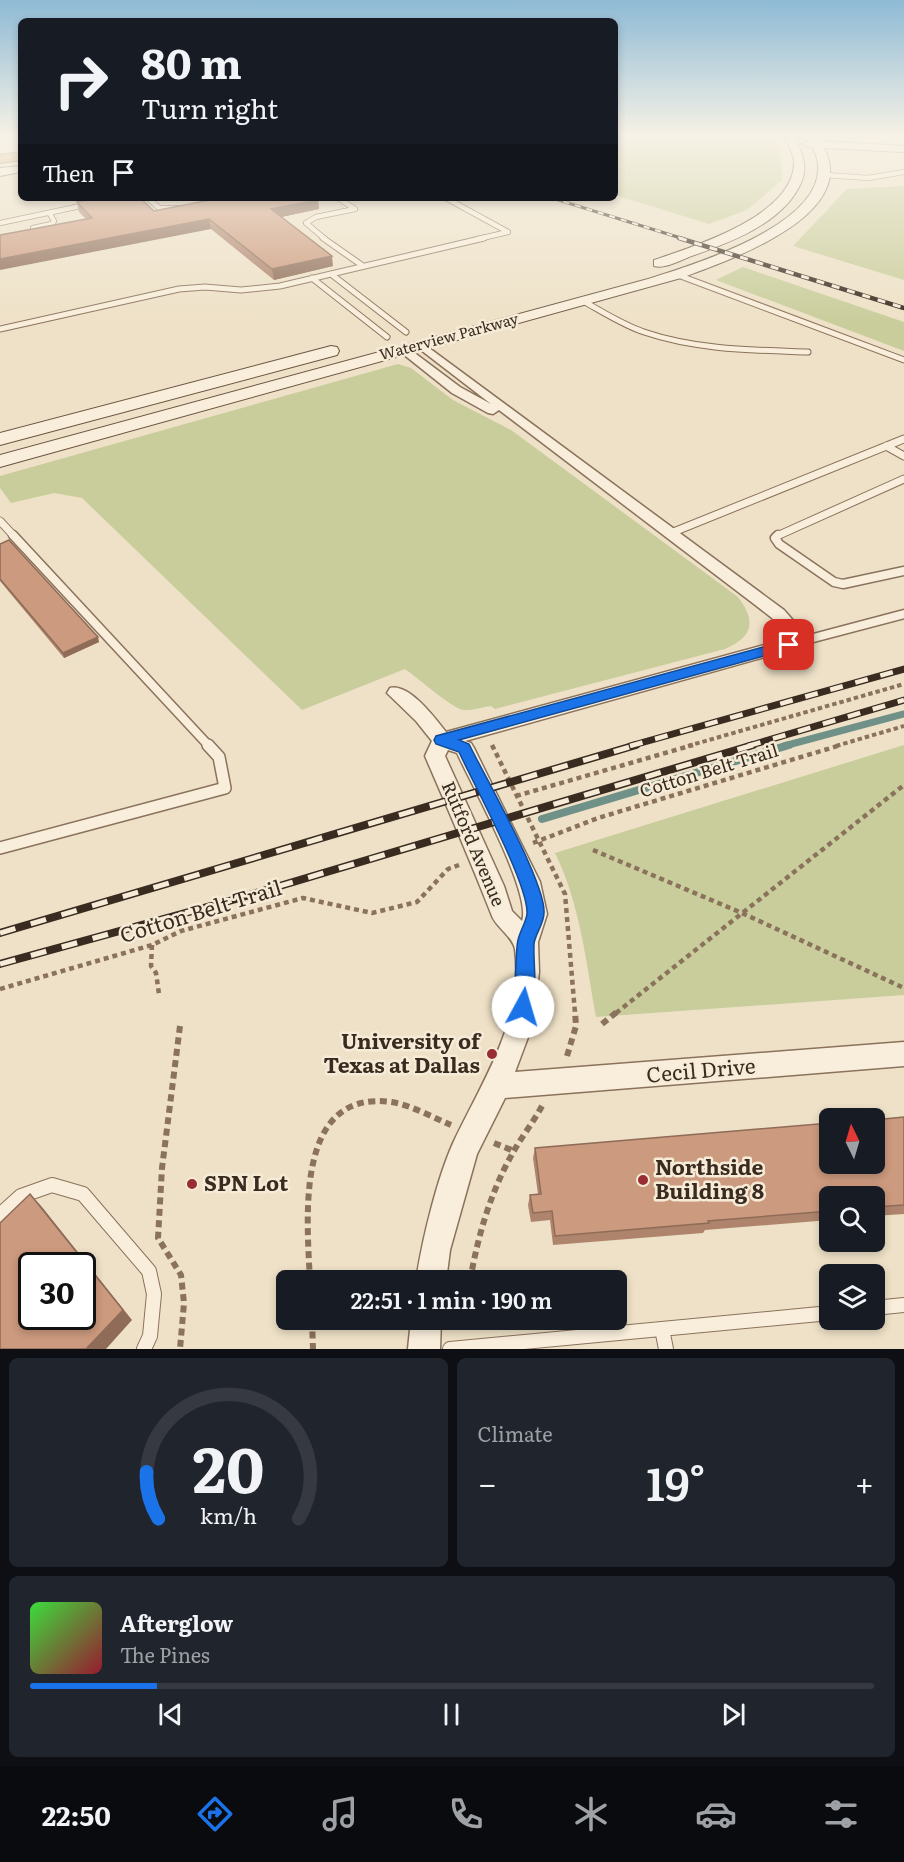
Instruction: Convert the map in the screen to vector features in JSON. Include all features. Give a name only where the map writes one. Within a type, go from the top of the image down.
[{"type":"main road","points":[[650,265],[716,242],[765,216],[783,198]]},
{"type":"main road","name":"Waterview Parkway","points":[[0,461],[412,339],[583,301],[678,274],[760,242],[786,225],[814,198]]},
{"type":"main road","points":[[387,337],[412,339]]},
{"type":"main road","name":"Waterview Parkway","points":[[0,439],[387,337]]},
{"type":"street","points":[[412,339],[469,398],[517,418],[778,614],[802,641],[442,740]]},
{"type":"street","name":"Rutford Avenue","points":[[396,693],[423,716],[442,740],[464,748],[529,882],[536,914],[526,942],[526,972],[520,1024],[497,1086],[464,1150],[435,1250],[432,1270]]},
{"type":"street","name":"Rutford Avenue","points":[[442,740],[435,756],[493,886],[503,916],[526,942]]},
{"type":"street","name":"Cecil Drive","points":[[497,1086],[904,1054]]},
{"type":"street","points":[[424,1349],[425,1330]]},
{"type":"lane","points":[[151,201],[159,208],[187,206]]},
{"type":"lane","points":[[343,201],[355,209],[316,217],[306,223],[308,227],[363,266]]},
{"type":"lane","points":[[0,329],[179,289],[205,287],[254,289],[312,278],[508,232],[451,201]]},
{"type":"lane","points":[[0,223],[99,203]]},
{"type":"lane","points":[[22,231],[52,224],[54,220],[50,214]]},
{"type":"lane","points":[[331,274],[412,339]]},
{"type":"lane","points":[[678,274],[731,297],[904,360]]},
{"type":"lane","points":[[312,278],[387,337]]},
{"type":"lane","points":[[583,301],[644,332],[670,339],[755,349],[808,352]]},
{"type":"lane","points":[[671,534],[904,439]]},
{"type":"lane","points":[[894,443],[904,448]]},
{"type":"lane","points":[[886,446],[904,456]]},
{"type":"lane","points":[[904,479],[780,533],[776,538],[779,544],[834,582],[853,584],[904,571]]},
{"type":"lane","points":[[0,521],[219,758],[225,788],[0,848]]},
{"type":"lane","points":[[802,641],[904,614]]},
{"type":"lane","points":[[0,1215],[21,1196],[52,1185],[83,1194],[149,1271],[154,1294],[150,1336],[144,1349]]},
{"type":"lane","points":[[885,1307],[904,1305]]},
{"type":"lane","points":[[450,1349],[819,1314]]},
{"type":"lane","points":[[662,1329],[666,1349]]},
{"type":"path","points":[[516,796],[904,684]]},
{"type":"path","name":"Cotton Belt Trail","points":[[523,846],[598,818],[904,726]]},
{"type":"path","points":[[602,1024],[904,785]]},
{"type":"path","points":[[593,850],[742,913],[904,988]]},
{"type":"path","name":"Cotton Belt Trail","points":[[0,988],[152,945],[181,931],[303,898],[372,913],[417,902],[448,869],[469,862]]},
{"type":"path","points":[[152,945],[151,966],[156,973],[159,994]]},
{"type":"path","points":[[180,1026],[162,1168],[158,1238],[181,1275],[184,1303],[180,1349]]},
{"type":"path","points":[[310,1270],[309,1185],[314,1151],[322,1131],[331,1119],[342,1109],[364,1101],[391,1102],[438,1119]]},
{"type":"path","points":[[473,1270],[486,1217],[514,1151],[538,1113]]},
{"type":"path","points":[[505,1147],[514,1151]]},
{"type":"path","points":[[312,1330],[313,1349]]},
{"type":"green space","points":[[625,198],[761,198],[747,210],[709,224]]},
{"type":"green space","points":[[839,198],[904,198],[904,280],[793,246]]},
{"type":"green space","points":[[743,267],[904,322],[904,351],[716,280]]},
{"type":"green space","points":[[398,364],[411,368],[453,400],[511,430],[738,597],[748,613],[747,633],[742,639],[725,649],[495,709],[491,706],[466,710],[458,708],[405,669],[302,710],[82,498],[54,493],[11,503],[0,488],[0,476]]},
{"type":"green space","points":[[904,745],[904,995],[596,1017],[571,892],[555,853]]},
{"type":"building","points":[[143,201],[154,211],[205,201],[313,201],[271,209],[332,256],[272,269],[209,219],[0,259],[0,235],[92,218],[77,202]]},
{"type":"building","points":[[9,540],[98,637],[63,653],[0,579],[0,544]]},
{"type":"building","points":[[904,1117],[904,1205],[885,1206],[885,1186],[819,1186],[819,1212],[555,1236],[552,1211],[533,1213],[530,1195],[541,1194],[535,1148],[819,1124],[819,1174],[885,1174],[885,1119]]},
{"type":"building","points":[[30,1194],[76,1252],[18,1252],[18,1330],[96,1330],[96,1276],[123,1310],[86,1349],[0,1349],[0,1223]]},
{"type":"waterway","points":[[784,746],[904,714]]},
{"type":"waterway","points":[[542,819],[789,745]]},
{"type":"railway","points":[[562,201],[684,239]]},
{"type":"railway","points":[[679,238],[904,308]]},
{"type":"railway","points":[[630,746],[904,669]]},
{"type":"railway","points":[[748,746],[904,700]]},
{"type":"railway","points":[[0,933],[636,745]]},
{"type":"railway","points":[[0,964],[236,899],[753,745]]},
{"type":"place","name":"University of Texas at Dallas","points":[[492,1054]]},
{"type":"place","name":"Northside Building 8","points":[[643,1180]]},
{"type":"place","name":"SPN Lot","points":[[192,1184]]},
{"type":"route","points":[[523,1007],[526,942],[536,914],[529,882],[464,748],[442,740],[479,728],[789,645]]}]
